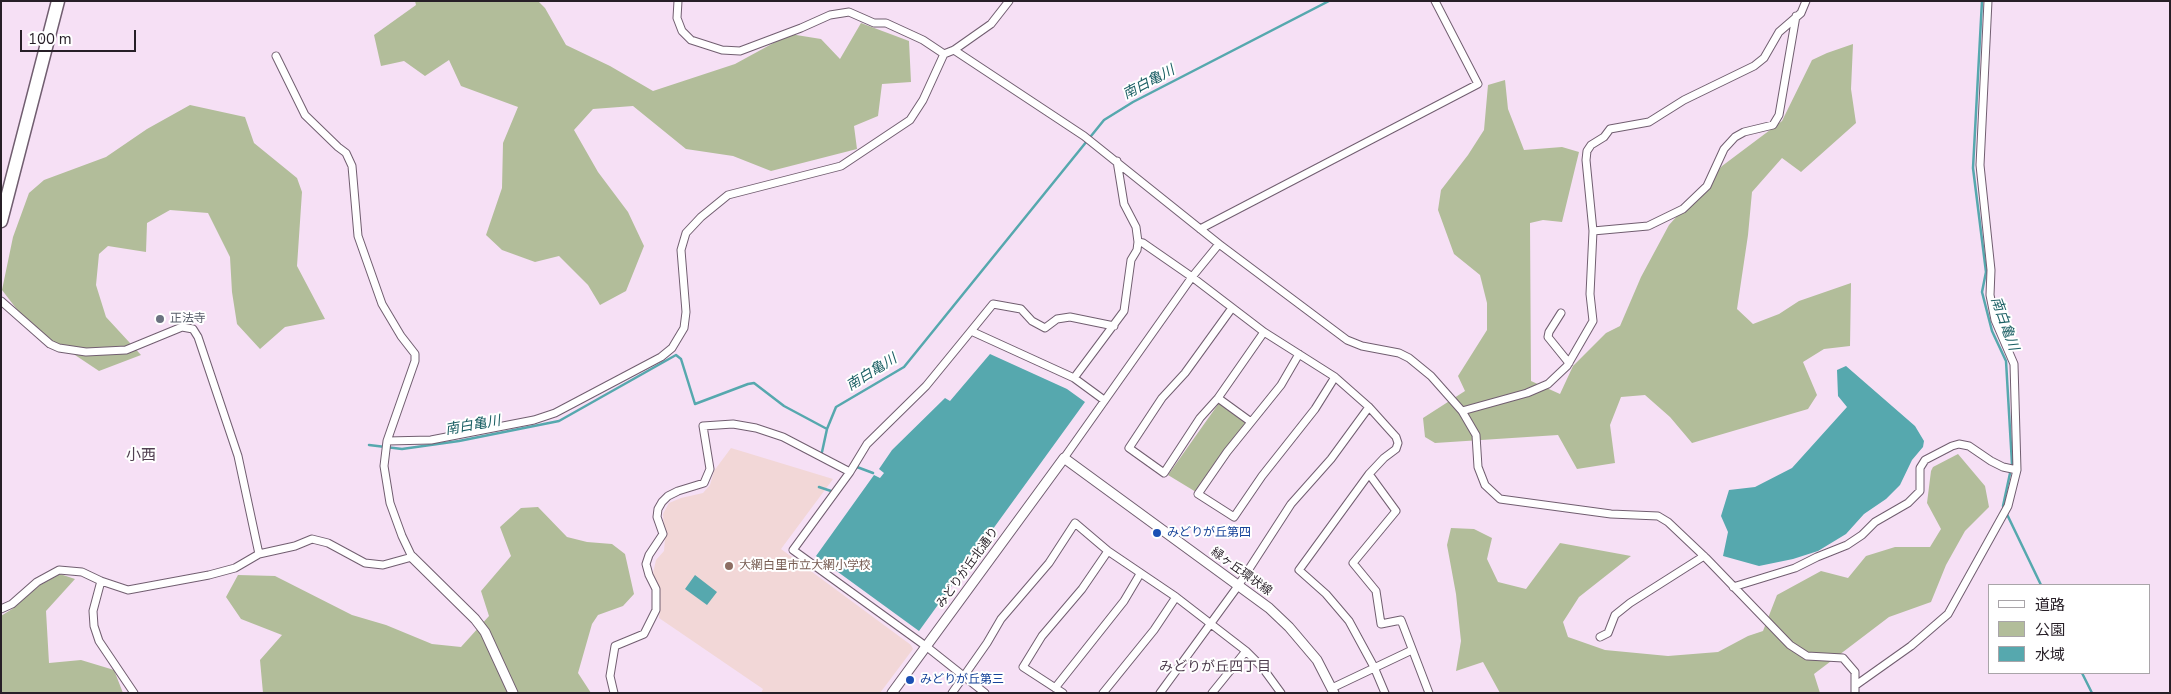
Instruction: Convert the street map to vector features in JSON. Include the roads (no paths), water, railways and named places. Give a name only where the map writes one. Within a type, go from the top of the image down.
[{"type":"highway","points":[[1,222],[58,1]]},
{"type":"street","points":[[678,1],[677,18],[682,31],[691,40],[722,50],[740,51],[801,28],[830,14],[849,12],[874,23],[886,23],[922,40],[944,54]]},
{"type":"street","points":[[387,441],[431,440],[534,420],[555,413],[661,357],[672,348],[684,328],[686,312],[681,250],[686,233],[728,195],[840,166],[910,120],[922,100],[944,54],[954,50],[991,24],[1009,1]]},
{"type":"street","points":[[1200,229],[1478,84],[1434,1]]},
{"type":"street","points":[[1462,411],[1527,393],[1548,384],[1569,362],[1593,321],[1590,294],[1593,231],[1586,160],[1587,151],[1591,145],[1604,137],[1610,130],[1649,122],[1684,100],[1754,66],[1764,58],[1779,32],[1801,13],[1806,1]]},
{"type":"street","points":[[1856,689],[1912,646],[1948,614],[2008,506],[2017,470],[2014,364],[1995,320],[1990,295],[1992,270],[1980,165],[1988,1]]},
{"type":"street","points":[[1593,231],[1648,226],[1682,209],[1707,186],[1724,149],[1735,136],[1773,125],[1780,115],[1796,16]]},
{"type":"street","points":[[954,50],[1084,136],[1219,244],[1347,340],[1362,346],[1399,353],[1409,358],[1431,376],[1462,411],[1476,435],[1478,467],[1485,485],[1500,499],[1611,514],[1658,516],[1668,522],[1704,556],[1790,646],[1807,656],[1843,658],[1855,672],[1856,689]]},
{"type":"street","points":[[276,56],[305,115],[346,153],[352,166],[358,236],[382,304],[401,336],[415,354],[415,361],[387,441],[384,466],[387,489],[402,536],[412,557],[475,619],[485,632],[513,693]]},
{"type":"street","points":[[1074,378],[1124,311],[1132,260],[1137,250],[1136,227],[1124,204],[1116,161]]},
{"type":"street","points":[[1138,242],[1143,242],[1264,332],[1335,377],[1369,407],[1396,437],[1398,444],[1396,448],[1369,474],[1300,570],[1326,594],[1349,621],[1374,667],[1385,693]]},
{"type":"street","points":[[1064,458],[1192,278],[1219,244]]},
{"type":"street","points":[[1,301],[50,344],[60,348],[86,352],[126,350],[182,327],[193,329],[198,337],[238,456],[259,554]]},
{"type":"street","points":[[985,693],[926,647],[793,550],[850,472],[867,444],[926,386],[993,304],[1021,309],[1032,321],[1045,328],[1057,319],[1070,317],[1114,326]]},
{"type":"street","points":[[1232,308],[1185,373],[1162,398],[1129,448],[1164,473],[1200,418],[1218,398],[1264,332]]},
{"type":"street","points":[[1561,313],[1549,332],[1548,337],[1569,362]]},
{"type":"street","points":[[971,331],[1074,378],[1104,400]]},
{"type":"street","points":[[1299,354],[1281,385],[1227,452],[1198,494],[1234,517],[1262,476],[1315,409],[1335,377]]},
{"type":"street","points":[[1218,398],[1251,422]]},
{"type":"street","points":[[1160,693],[1238,586],[1291,504],[1331,459],[1369,407]]},
{"type":"street","points":[[614,693],[610,676],[615,646],[644,634],[656,610],[656,589],[646,564],[649,555],[663,534],[658,517],[658,509],[668,496],[704,483],[710,469],[703,426],[733,424],[756,428],[783,437],[850,472]]},
{"type":"street","points":[[1733,587],[1795,568],[1847,545],[1862,536],[1875,522],[1908,503],[1920,491],[1920,468],[1925,460],[1952,446],[1959,444],[1968,446],[1990,462],[2017,470]]},
{"type":"street","name":"緑ヶ丘環状線","points":[[1064,458],[1269,608],[1289,627],[1317,660],[1333,690]]},
{"type":"street","name":"みどりが丘北通り","points":[[892,693],[1064,458]]},
{"type":"street","points":[[1369,474],[1396,511],[1353,564],[1376,591],[1382,624],[1401,620],[1429,693]]},
{"type":"street","points":[[952,693],[987,643],[1001,619],[1049,563],[1075,524],[1108,551],[1176,597],[1246,651],[1262,667],[1281,693]]},
{"type":"street","points":[[1,609],[12,604],[37,582],[59,570],[82,572],[128,590],[209,575],[235,568],[259,554],[287,548],[312,539],[328,543],[365,563],[383,564],[412,557]]},
{"type":"street","points":[[1063,693],[1023,667],[1042,636],[1082,589],[1108,551]]},
{"type":"street","points":[[1600,637],[1608,633],[1615,615],[1622,609],[1704,556]]},
{"type":"street","points":[[1056,688],[1124,601],[1140,574]]},
{"type":"street","points":[[101,581],[94,611],[99,641],[134,693]]},
{"type":"street","points":[[1103,693],[1154,630],[1176,597]]},
{"type":"street","points":[[1333,690],[1374,667],[1412,650]]},
{"type":"street","points":[[1212,693],[1246,651]]},
{"type":"water","points":[[990,354],[1067,389],[1085,402],[919,631],[816,556],[874,475],[880,478],[884,473],[879,469],[892,450],[945,398],[950,401]]},
{"type":"water","points":[[1846,366],[1915,426],[1924,441],[1923,447],[1912,460],[1900,485],[1886,499],[1864,514],[1846,534],[1818,551],[1793,559],[1759,566],[1723,556],[1728,532],[1721,516],[1729,490],[1755,487],[1792,468],[1847,407],[1838,396],[1837,370]]},
{"type":"water","points":[[695,575],[717,592],[707,605],[685,589]]},
{"type":"waterway","name":"南白亀川","points":[[822,452],[827,429],[836,407],[904,367],[1104,120],[1133,102],[1329,1]]},
{"type":"waterway","name":"南白亀川","points":[[1982,1],[1973,168],[1986,272],[1982,292],[1992,331],[2006,361],[2012,464],[2003,506],[2041,584]]},
{"type":"waterway","name":"南白亀川","points":[[369,445],[402,449],[459,441],[559,421],[676,355],[681,359],[695,404],[754,383],[784,406],[827,429]]},
{"type":"waterway","points":[[855,469],[857,467],[873,473]]},
{"type":"waterway","points":[[819,487],[834,492]]},
{"type":"waterway","name":"南白亀川","points":[[2082,674],[2092,693]]},
{"type":"place","name":"正法寺","points":[[160,319]]},
{"type":"place","name":"みどりが丘第四","points":[[1157,533]]},
{"type":"place","name":"大網白里市立大網小学校","points":[[729,566]]},
{"type":"place","name":"みどりが丘第三","points":[[910,680]]},
{"type":"district","name":"小西","points":[[141,456]]},
{"type":"district","name":"みどりが丘四丁目","points":[[1215,668]]}]
